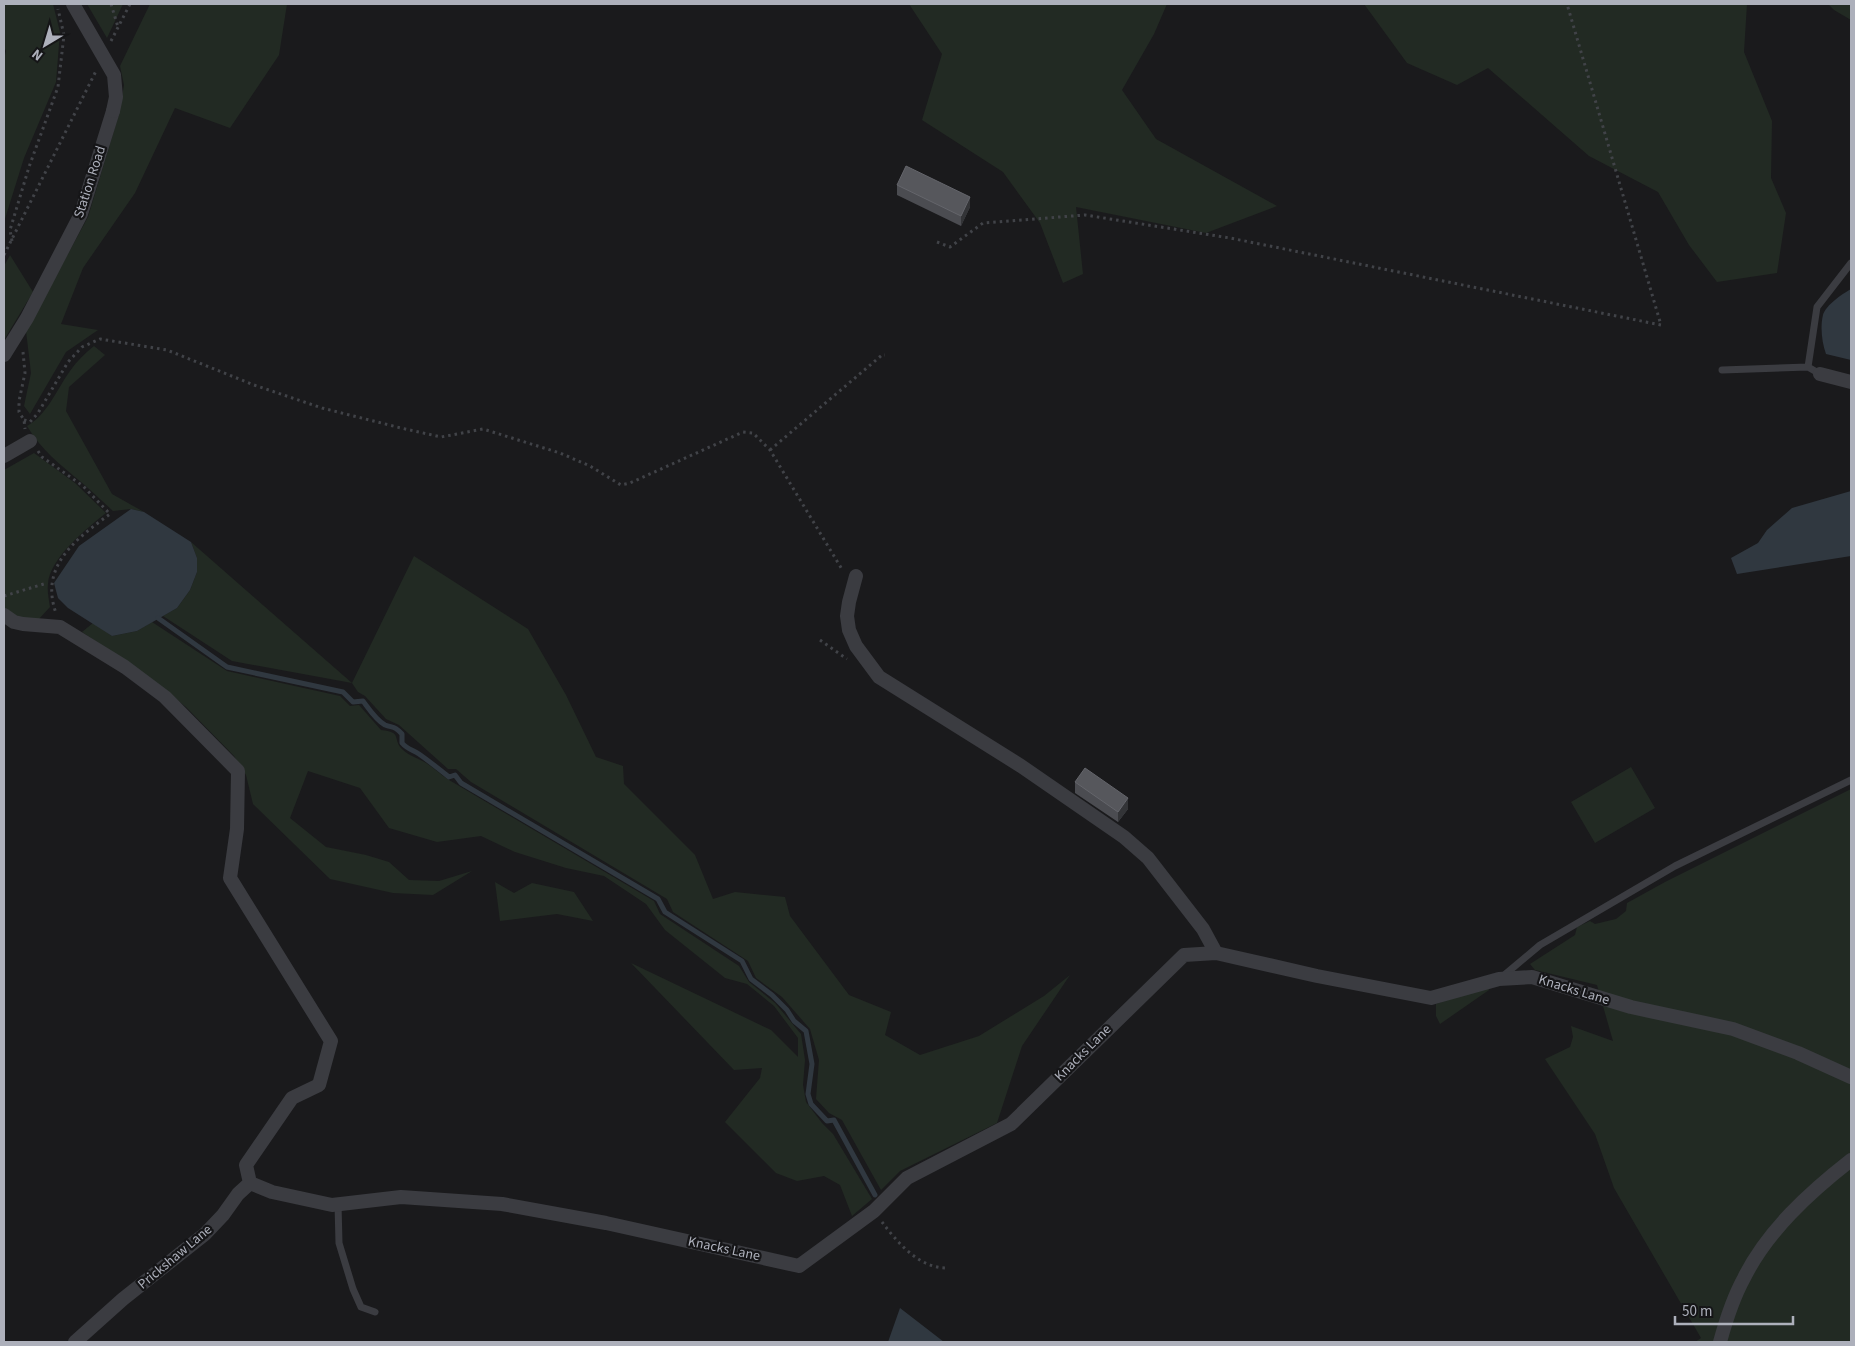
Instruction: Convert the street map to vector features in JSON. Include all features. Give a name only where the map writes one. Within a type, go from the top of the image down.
[{"type":"street","name":"Station Road","points":[[4,355],[27,318],[81,214],[116,97],[114,75],[73,4]]},
{"type":"street","points":[[1820,374],[1851,382]]},
{"type":"street","points":[[4,456],[30,441]]},
{"type":"street","points":[[854,581],[847,616],[849,630],[856,646],[879,677],[1020,766],[1124,837],[1148,858],[1203,929],[1216,953]]},
{"type":"street","points":[[4,615],[14,622],[23,624],[60,627],[124,667],[165,697],[238,771],[237,829],[230,878],[331,1041],[319,1085],[292,1098],[246,1165],[250,1183],[272,1192],[335,1205]]},
{"type":"street","name":"Knacks Lane","points":[[335,1205],[401,1197],[502,1204],[606,1224],[799,1266],[874,1211],[907,1178],[1011,1124],[1184,955],[1216,953],[1317,976],[1431,998],[1499,979],[1532,977],[1631,1007],[1733,1029],[1798,1053],[1851,1077]]},
{"type":"street","points":[[1720,1342],[1729,1312],[1744,1277],[1767,1242],[1797,1208],[1829,1177],[1851,1160]]},
{"type":"street","name":"Prickshaw Lane","points":[[75,1342],[123,1300],[205,1234],[223,1215],[238,1194],[250,1183]]},
{"type":"lane","points":[[1808,367],[1817,307],[1851,263]]},
{"type":"lane","points":[[1722,370],[1808,367],[1820,374]]},
{"type":"lane","points":[[1499,979],[1540,945],[1675,866],[1851,780]]},
{"type":"lane","points":[[335,1205],[339,1243],[353,1289],[361,1307],[375,1312]]},
{"type":"path","points":[[12,242],[10,230],[29,167],[58,87],[64,35],[57,4]]},
{"type":"path","points":[[111,4],[118,28]]},
{"type":"path","points":[[110,45],[130,4]]},
{"type":"path","points":[[937,242],[950,247],[983,223],[1085,215],[1230,238],[1661,325],[1567,4]]},
{"type":"path","points":[[4,255],[97,70]]},
{"type":"path","points":[[19,332],[25,373],[19,401],[19,412],[24,420],[24,428],[30,441],[42,457],[83,486],[110,514],[85,532],[57,564],[51,586],[57,626]]},
{"type":"path","points":[[24,420],[30,422],[38,413],[68,362],[82,347],[100,339],[167,350],[254,385],[322,408],[401,428],[441,437],[483,429],[560,453],[590,466],[621,485],[630,483],[743,432],[753,433],[770,450],[854,581]]},
{"type":"path","points":[[770,450],[885,354]]},
{"type":"path","points":[[4,596],[48,582]]},
{"type":"path","points":[[874,1211],[893,1237],[912,1254],[928,1264],[946,1268]]},
{"type":"shaded area","points":[[4,4],[53,4],[60,32],[56,82],[24,158],[4,222],[4,59],[6,51],[4,47]]},
{"type":"shaded area","points":[[87,4],[123,4],[107,38]]},
{"type":"shaded area","points":[[150,4],[287,4],[279,55],[230,128],[175,108],[135,193],[83,268],[61,324],[98,330],[66,352],[30,414],[24,406],[31,373],[26,331],[88,217],[119,114],[124,85],[120,66]]},
{"type":"shaded area","points":[[909,4],[1167,4],[1154,34],[1122,90],[1156,139],[1277,206],[1206,233],[1076,207],[1083,274],[1063,283],[1040,223],[1003,172],[922,120],[942,54]]},
{"type":"shaded area","points":[[1364,4],[1747,4],[1744,52],[1772,121],[1771,178],[1786,213],[1777,273],[1717,282],[1689,245],[1658,192],[1589,156],[1488,68],[1457,85],[1407,63]]},
{"type":"shaded area","points":[[1828,4],[1851,4],[1851,20],[1834,10]]},
{"type":"shaded area","points":[[10,255],[33,292],[4,340],[4,266]]},
{"type":"shaded area","points":[[1851,289],[1851,360],[1826,354],[1822,320],[1827,307]]},
{"type":"shaded area","points":[[94,346],[105,355],[69,387],[66,411],[112,494],[144,512],[131,509],[113,511],[52,457],[27,426],[40,415],[51,401],[81,357]]},
{"type":"shaded area","points":[[34,453],[75,483],[106,513],[70,545],[55,564],[48,584],[50,607],[38,620],[20,619],[4,610],[4,470]]},
{"type":"shaded area","points":[[1851,491],[1851,556],[1737,574],[1731,558],[1758,543],[1767,530],[1792,508]]},
{"type":"shaded area","points":[[131,509],[144,512],[191,542],[197,558],[197,572],[190,590],[177,608],[137,631],[112,636],[68,608],[58,598],[54,583],[79,546]]},
{"type":"shaded area","points":[[191,542],[352,683],[232,661],[163,616],[177,608],[190,590],[197,572],[197,558]]},
{"type":"shaded area","points":[[414,556],[528,629],[566,695],[596,757],[623,766],[624,784],[695,855],[713,899],[735,892],[785,897],[790,916],[849,995],[891,1012],[885,1035],[920,1055],[979,1036],[1044,996],[1070,975],[1022,1046],[997,1123],[900,1171],[881,1190],[842,1120],[829,1113],[816,1099],[819,1060],[810,1029],[782,997],[756,978],[748,961],[673,912],[667,899],[471,782],[456,769],[448,769],[399,725],[386,719],[365,696],[358,692],[352,683]]},
{"type":"shaded area","points":[[152,622],[227,671],[340,696],[350,706],[359,705],[381,730],[395,734],[402,749],[426,763],[449,780],[654,901],[660,914],[739,966],[749,982],[775,1003],[801,1034],[805,1060],[803,1085],[806,1102],[833,1134],[872,1199],[852,1216],[840,1185],[824,1176],[797,1181],[776,1173],[725,1122],[760,1078],[762,1068],[734,1070],[631,963],[771,1030],[798,1057],[798,1038],[774,1006],[747,984],[725,978],[665,930],[646,904],[604,876],[566,868],[515,852],[481,836],[437,842],[389,828],[360,788],[308,771],[290,818],[326,847],[389,862],[409,880],[439,881],[472,871],[433,895],[393,893],[330,879],[253,804],[246,775],[234,756],[186,707],[138,669],[82,632],[93,623],[112,636],[137,631]]},
{"type":"shaded area","points":[[1631,767],[1655,808],[1595,843],[1571,802]]},
{"type":"shaded area","points":[[1851,789],[1851,1342],[1695,1342],[1701,1338],[1614,1188],[1595,1134],[1545,1059],[1570,1047],[1573,1037],[1571,1026],[1613,1041],[1597,985],[1535,970],[1530,964],[1575,935],[1577,927],[1590,921],[1595,924],[1616,919],[1626,911],[1627,903]]},
{"type":"shaded area","points":[[495,882],[514,893],[532,883],[574,892],[593,921],[557,914],[500,921]]},
{"type":"shaded area","points":[[1488,987],[1489,990],[1440,1024],[1436,1016],[1436,1004]]},
{"type":"shaded area","points":[[900,1308],[944,1342],[888,1342]]},
{"type":"building","points":[[906,166],[970,197],[961,216],[897,185]]},
{"type":"building","points":[[1085,768],[1128,798],[1118,812],[1075,782]]},
{"type":"waterway","points":[[158,618],[227,667],[343,692],[353,702],[363,701],[379,720],[385,725],[396,728],[402,734],[402,743],[404,745],[449,777],[455,775],[461,783],[658,899],[665,912],[742,961],[751,979],[772,995],[787,1010],[794,1021],[806,1031],[812,1064],[808,1094],[811,1104],[827,1121],[834,1120],[875,1195]]}]
